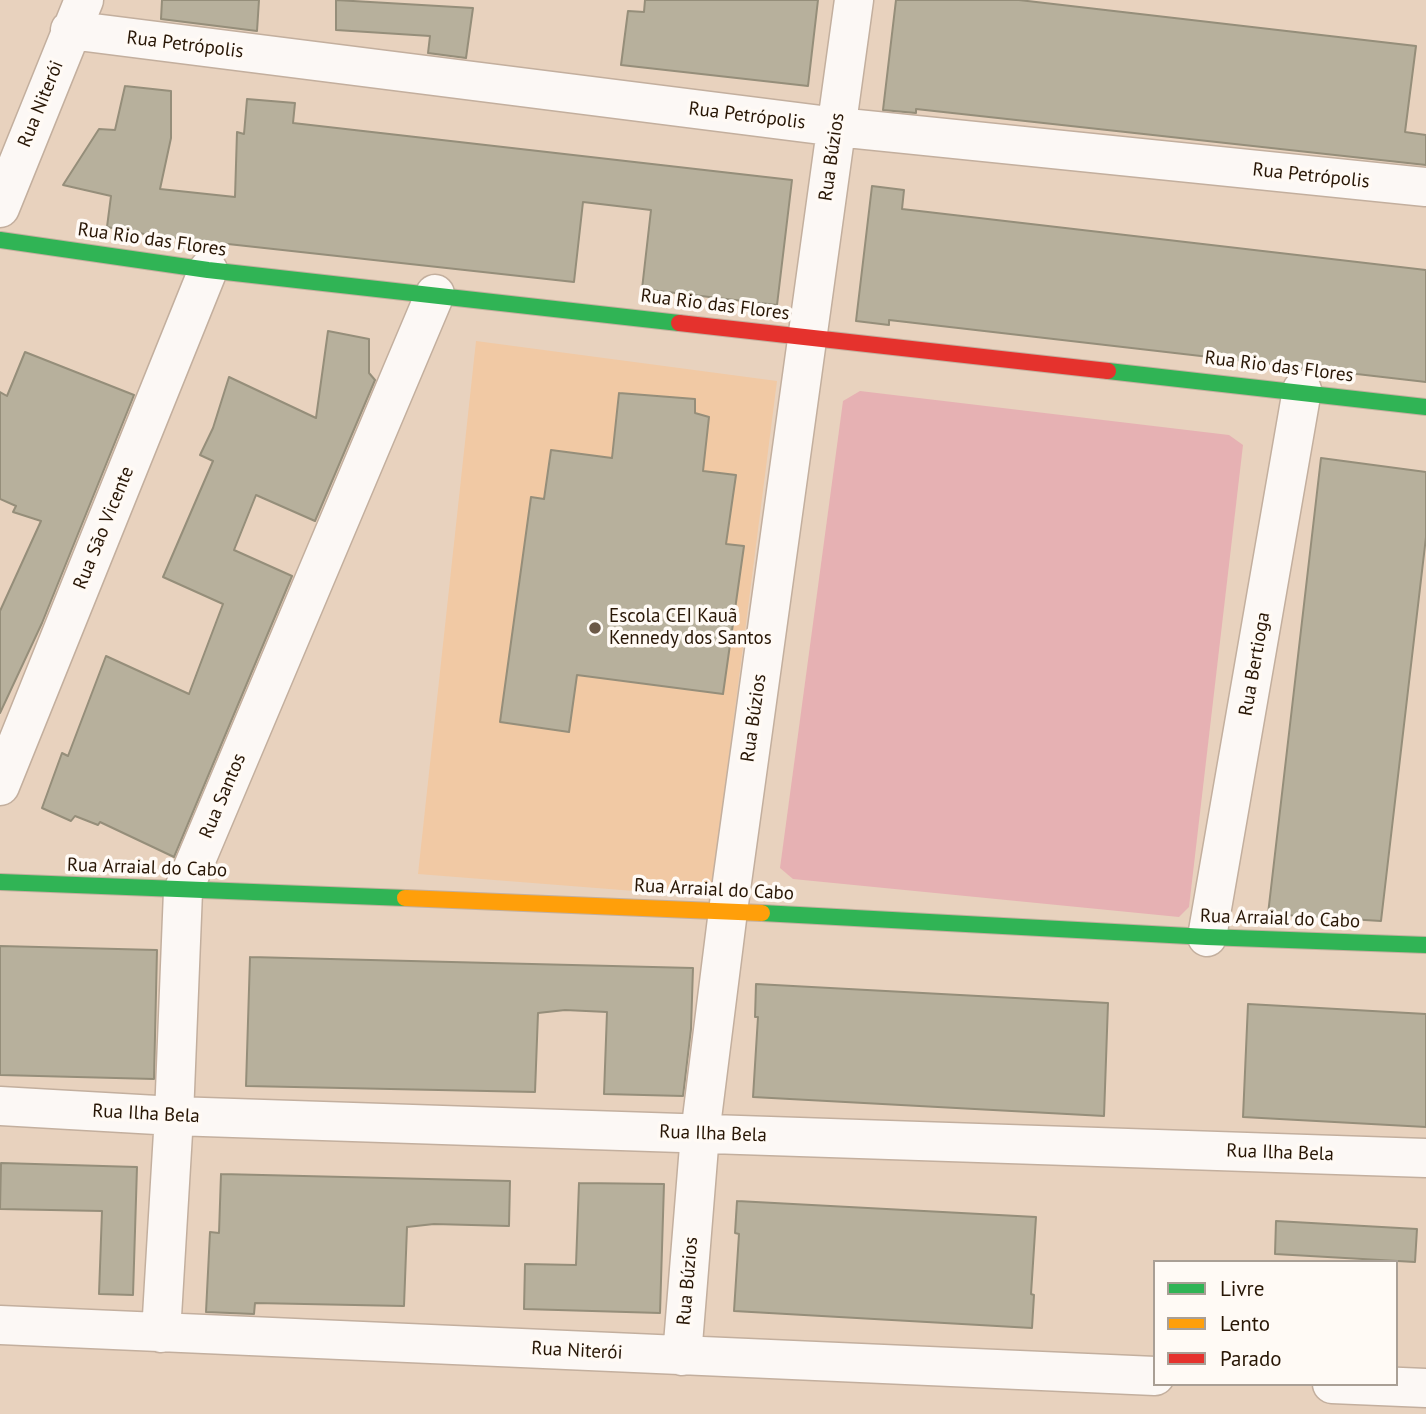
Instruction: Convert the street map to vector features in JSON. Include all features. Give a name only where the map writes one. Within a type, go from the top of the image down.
[{"type":"street","name":"Rua Búzios","points":[[682,1356],[700,1134],[728,911],[805,337],[855,0]]},
{"type":"street","name":"Rua Petrópolis","points":[[77,15],[837,127],[1426,187]]},
{"type":"street","name":"Rua Niterói","points":[[0,208],[77,15]]},
{"type":"street","name":"Rua Rio das Flores","points":[[0,240],[208,270],[1302,390],[1426,407]]},
{"type":"street","name":"Rua São Vicente","points":[[0,786],[208,270]]},
{"type":"street","name":"Rua Santos","points":[[161,1333],[174,1116],[183,891],[435,294]]},
{"type":"street","name":"Rua Bertioga","points":[[1207,937],[1302,390]]},
{"type":"street","name":"Rua Arraial do Cabo","points":[[0,882],[728,911],[1207,937],[1426,944]]},
{"type":"street","name":"Rua Ilha Bela","points":[[0,1106],[174,1116],[1426,1158]]},
{"type":"street","name":"Rua Niterói","points":[[0,1325],[1153,1376]]},
{"type":"street","points":[[1379,1386],[1426,1388]]},
{"type":"shaded area","name":"Escola CEI Kauã Kennedy dos Santos","points":[[476,341],[777,381],[711,897],[418,874]]},
{"type":"shaded area","points":[[860,391],[1229,435],[1243,445],[1189,907],[1179,917],[793,879],[780,868],[843,401]]},
{"type":"building","points":[[162,0],[259,0],[257,31],[161,19]]},
{"type":"building","points":[[336,0],[473,8],[466,58],[428,53],[430,36],[336,30]]},
{"type":"building","points":[[645,0],[818,0],[808,86],[621,65],[628,11],[644,12]]},
{"type":"building","points":[[896,0],[1019,0],[1416,46],[1405,132],[1426,135],[1426,165],[916,109],[916,113],[883,110]]},
{"type":"building","points":[[125,86],[171,91],[171,138],[160,189],[235,197],[237,132],[244,134],[247,99],[295,103],[293,123],[792,180],[777,305],[642,289],[651,210],[583,202],[574,282],[155,236],[107,227],[111,196],[63,185],[99,129],[115,130]]},
{"type":"building","points":[[872,186],[904,190],[902,209],[1426,270],[1426,382],[889,320],[889,325],[856,321]]},
{"type":"building","points":[[328,331],[369,339],[369,373],[375,380],[315,521],[256,495],[234,550],[292,576],[174,857],[100,822],[98,825],[75,816],[71,821],[42,808],[62,753],[68,756],[106,656],[189,694],[223,604],[163,577],[213,461],[200,455],[213,428],[229,377],[316,418]]},
{"type":"building","points":[[25,352],[134,395],[42,623],[0,713],[0,611],[41,521],[13,512],[16,506],[0,499],[0,392],[7,396]]},
{"type":"building","points":[[619,393],[695,399],[695,413],[709,417],[703,471],[736,475],[726,544],[744,546],[723,694],[577,675],[569,732],[500,722],[531,497],[544,499],[551,450],[612,458]]},
{"type":"building","points":[[1321,458],[1426,472],[1426,537],[1381,921],[1268,914]]},
{"type":"building","points":[[0,946],[157,950],[154,1079],[0,1075]]},
{"type":"building","points":[[250,957],[693,968],[691,1029],[683,1096],[604,1094],[607,1012],[565,1010],[538,1013],[535,1092],[246,1086]]},
{"type":"building","points":[[756,984],[1108,1003],[1104,1116],[753,1097],[758,1017],[755,1017]]},
{"type":"building","points":[[1248,1004],[1426,1014],[1426,1127],[1243,1117]]},
{"type":"building","points":[[1,1163],[137,1167],[133,1295],[99,1294],[102,1211],[0,1209]]},
{"type":"building","points":[[221,1174],[510,1181],[509,1226],[434,1224],[407,1227],[404,1306],[255,1303],[254,1314],[206,1312],[210,1232],[219,1233]]},
{"type":"building","points":[[579,1183],[664,1184],[660,1313],[524,1309],[525,1264],[576,1265]]},
{"type":"building","points":[[737,1201],[1036,1217],[1031,1294],[1034,1295],[1032,1328],[734,1311],[739,1234],[735,1233]]},
{"type":"building","points":[[1276,1221],[1417,1229],[1415,1262],[1275,1254]]},
{"type":"traffic: fast","points":[[0,240],[208,270],[679,323]]},
{"type":"traffic: fast","points":[[1108,371],[1426,407]]},
{"type":"traffic: fast","points":[[0,882],[405,898]]},
{"type":"traffic: fast","points":[[762,913],[1207,937],[1426,945]]},
{"type":"traffic: slow","points":[[405,898],[762,913]]},
{"type":"traffic: jam","points":[[679,323],[1108,371]]},
{"type":"place","name":"Escola CEI Kauã Kennedy dos Santos","points":[[595,628]]}]
